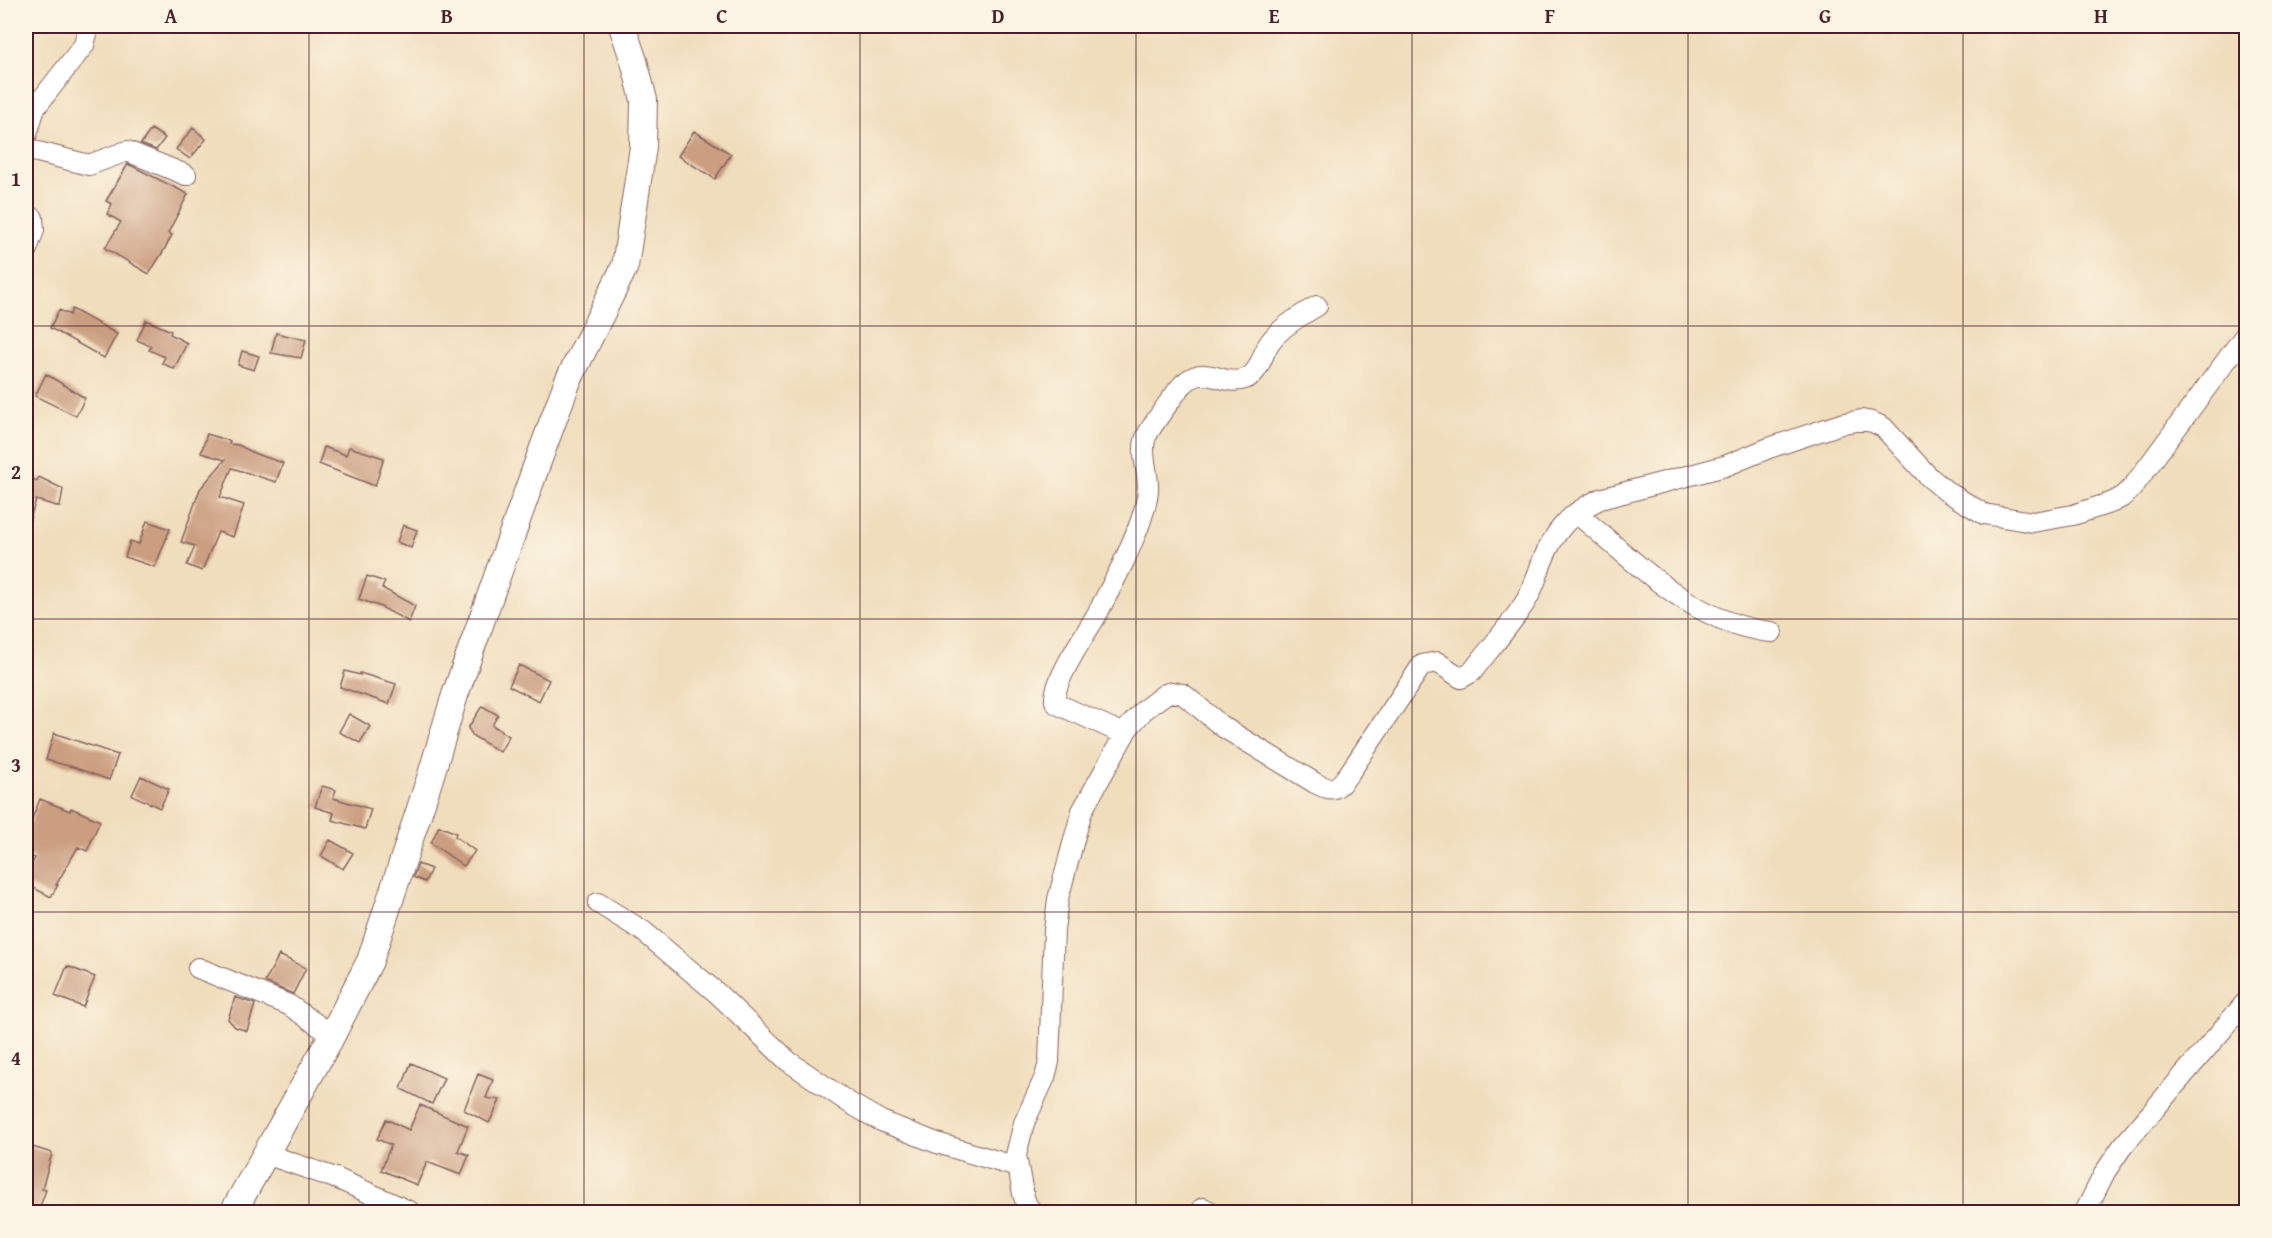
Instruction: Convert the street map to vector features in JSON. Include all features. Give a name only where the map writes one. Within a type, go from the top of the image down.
[{"type":"street","points":[[26,137],[35,108],[84,45],[89,26]]},
{"type":"street","points":[[233,1212],[332,1035],[370,961],[430,778],[454,695],[567,383],[625,266],[643,147],[644,100],[622,26]]},
{"type":"street","points":[[26,148],[89,165],[127,151],[186,175]]},
{"type":"street","points":[[26,215],[33,218],[34,226],[26,252]]},
{"type":"street","points":[[1124,734],[1057,704],[1054,695],[1064,672],[1116,578],[1138,526],[1148,488],[1145,446],[1147,435],[1180,388],[1192,378],[1200,374],[1246,379],[1256,370],[1271,340],[1288,325],[1317,306]]},
{"type":"street","points":[[1033,1212],[1027,1206],[1023,1194],[1016,1155],[1030,1106],[1045,1077],[1049,1062],[1053,989],[1052,956],[1058,899],[1082,811],[1124,734],[1144,710],[1165,694],[1178,692],[1223,727],[1315,783],[1327,789],[1337,788],[1422,665],[1437,662],[1461,678],[1472,672],[1524,604],[1536,584],[1549,546],[1566,520],[1600,499],[1725,466],[1844,423],[1862,420],[1883,427],[1928,476],[1946,491],[1984,514],[2033,522],[2073,515],[2113,502],[2132,488],[2247,334]]},
{"type":"street","points":[[1576,513],[1688,603],[1754,631],[1772,632]]},
{"type":"street","points":[[598,903],[643,931],[717,993],[788,1061],[848,1102],[881,1121],[981,1157],[1017,1167]]},
{"type":"street","points":[[198,968],[289,1005],[332,1035]]},
{"type":"street","points":[[2085,1212],[2122,1147],[2247,1002]]},
{"type":"street","points":[[266,1154],[338,1179],[411,1212]]},
{"type":"building","points":[[193,128],[206,139],[190,159],[176,149]]},
{"type":"building","points":[[151,129],[165,138],[156,150],[141,144]]},
{"type":"building","points":[[694,131],[731,154],[715,179],[678,156]]},
{"type":"building","points":[[128,164],[188,194],[168,233],[172,235],[149,274],[105,248],[121,222],[107,214],[112,204],[106,201]]},
{"type":"building","points":[[72,309],[117,334],[104,358],[50,328],[59,310],[70,315]]},
{"type":"building","points":[[146,320],[171,331],[170,334],[187,343],[174,369],[162,363],[165,357],[149,350],[151,346],[137,340]]},
{"type":"building","points":[[276,333],[306,340],[301,358],[271,353]]},
{"type":"building","points":[[242,351],[259,356],[254,370],[238,365]]},
{"type":"building","points":[[46,374],[85,398],[76,416],[35,396]]},
{"type":"building","points":[[207,434],[283,463],[276,482],[232,468],[220,497],[244,505],[233,537],[218,532],[202,571],[187,565],[195,546],[181,542],[200,489],[225,460],[201,453]]},
{"type":"building","points":[[324,447],[346,455],[349,447],[384,458],[375,486],[319,464]]},
{"type":"building","points":[[26,477],[37,481],[39,477],[63,489],[60,507],[36,500],[28,525],[26,524]]},
{"type":"building","points":[[147,521],[170,529],[155,567],[125,557],[130,541],[139,544]]},
{"type":"building","points":[[403,525],[417,530],[411,548],[397,542]]},
{"type":"building","points":[[367,576],[385,582],[382,588],[415,606],[409,622],[381,607],[359,599]]},
{"type":"building","points":[[519,665],[549,680],[539,701],[509,686]]},
{"type":"building","points":[[345,671],[396,684],[389,704],[340,687]]},
{"type":"building","points":[[482,706],[498,715],[492,725],[509,736],[500,752],[473,736],[468,728]]},
{"type":"building","points":[[349,714],[370,726],[360,743],[339,732]]},
{"type":"building","points":[[54,733],[118,755],[109,780],[46,760]]},
{"type":"building","points":[[141,776],[169,789],[160,808],[132,795]]},
{"type":"building","points":[[322,786],[336,790],[333,798],[371,809],[365,829],[332,820],[334,813],[315,807]]},
{"type":"building","points":[[40,799],[70,811],[71,808],[100,821],[87,851],[78,847],[51,897],[26,884],[26,874],[35,858],[26,855],[26,828],[29,826]]},
{"type":"building","points":[[439,826],[456,833],[455,836],[475,851],[464,866],[431,843]]},
{"type":"building","points":[[330,840],[353,853],[343,869],[321,856]]},
{"type":"building","points":[[418,864],[431,869],[425,882],[413,877]]},
{"type":"building","points":[[279,955],[306,968],[293,994],[265,982]]},
{"type":"building","points":[[67,966],[95,977],[83,1007],[55,996]]},
{"type":"building","points":[[235,997],[255,1004],[247,1031],[235,1027],[228,1019]]},
{"type":"building","points":[[411,1063],[444,1078],[432,1104],[401,1089]]},
{"type":"building","points":[[478,1074],[493,1080],[486,1098],[500,1100],[489,1123],[464,1110]]},
{"type":"building","points":[[420,1105],[468,1126],[458,1151],[469,1155],[461,1175],[427,1162],[417,1185],[381,1170],[391,1145],[377,1139],[386,1119],[409,1130]]},
{"type":"building","points":[[26,1145],[52,1153],[42,1189],[46,1190],[38,1212],[26,1208]]}]
